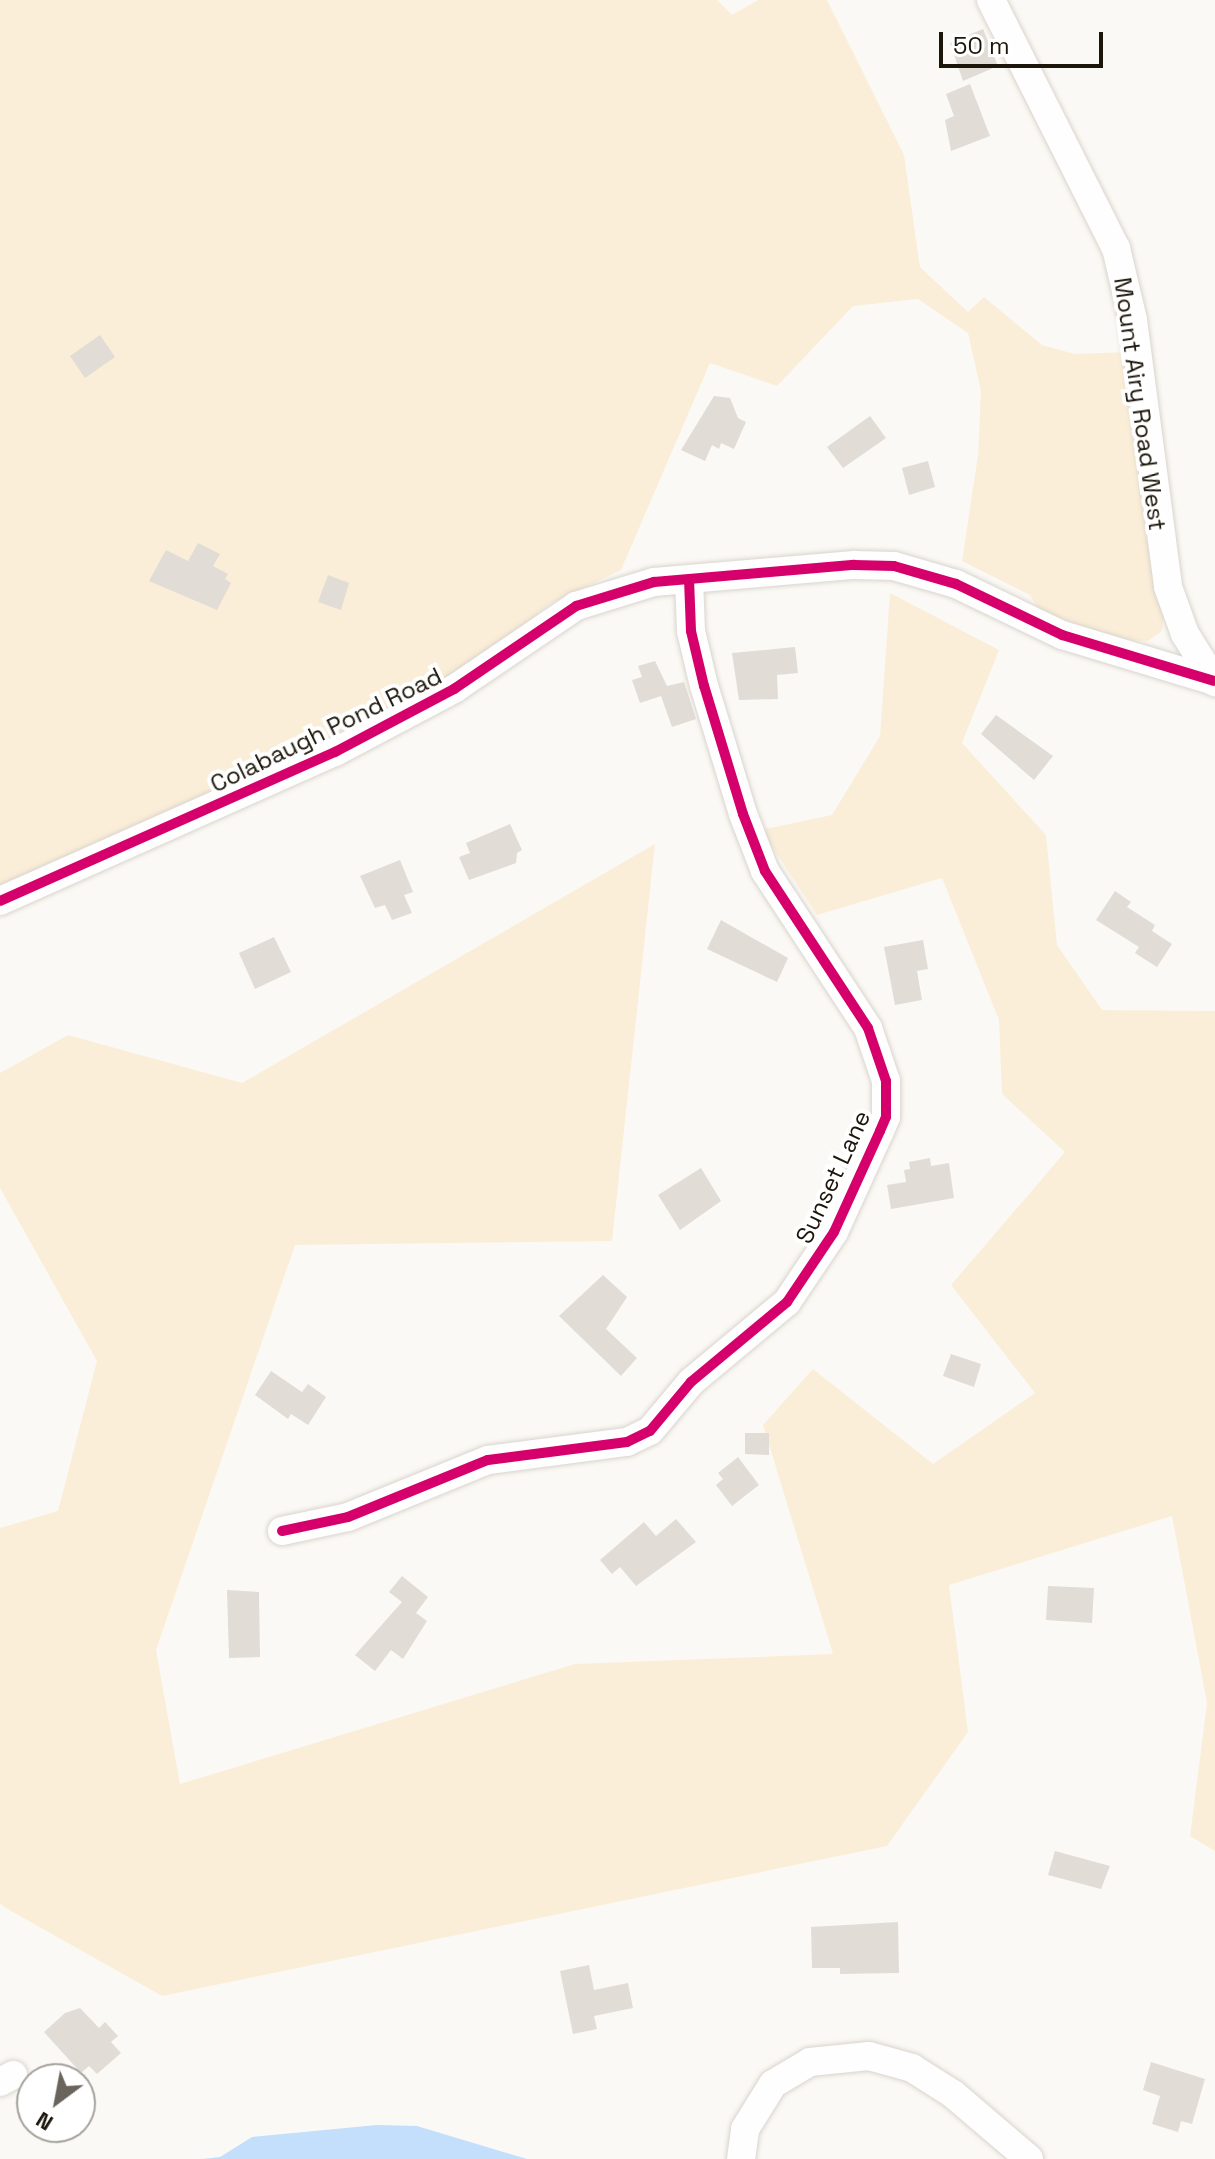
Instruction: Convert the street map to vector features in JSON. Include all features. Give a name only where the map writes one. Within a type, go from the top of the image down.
[{"type":"street","name":"Mount Airy Road West","points":[[991,0],[1116,248],[1133,320],[1168,587],[1185,634],[1214,682]]},
{"type":"street","name":"Colabaugh Pond Road","points":[[0,901],[391,724],[454,689],[576,606],[629,588],[689,580],[894,566],[956,584],[1062,635],[1214,682]]},
{"type":"street","name":"Sunset Lane","points":[[282,1531],[348,1517],[488,1460],[627,1442],[650,1431],[701,1373],[787,1302],[834,1232],[886,1117],[886,1081],[868,1028],[765,871],[747,825],[704,686],[691,631],[689,580]]},
{"type":"street","points":[[741,2159],[750,2116],[773,2084],[810,2062],[869,2056],[912,2068],[1029,2159]]},
{"type":"shaded area","points":[[0,0],[717,0],[732,15],[758,0],[827,0],[904,155],[920,267],[968,312],[984,297],[1042,345],[1075,354],[1125,352],[1146,538],[1164,611],[1162,631],[1148,641],[1120,640],[1039,610],[1030,595],[962,561],[978,455],[981,391],[968,333],[918,299],[853,306],[777,386],[710,363],[621,570],[549,604],[491,651],[350,732],[314,743],[148,827],[0,885]]},
{"type":"shaded area","points":[[890,593],[999,650],[962,743],[1046,835],[1057,945],[1102,1010],[1215,1011],[1215,1851],[1190,1836],[1207,1703],[1172,1516],[949,1585],[968,1732],[887,1846],[162,1996],[0,1904],[0,1528],[58,1511],[97,1361],[0,1188],[0,1073],[68,1035],[242,1083],[655,844],[612,1241],[295,1245],[156,1650],[180,1784],[575,1664],[833,1654],[763,1425],[813,1369],[933,1464],[1035,1393],[951,1285],[1065,1152],[1002,1094],[999,1020],[942,878],[817,915],[761,830],[832,815],[880,736]]},
{"type":"water","points":[[377,2125],[417,2126],[527,2159],[202,2159],[220,2157],[252,2137]]},
{"type":"building","points":[[983,29],[998,66],[963,81],[950,43]]},
{"type":"building","points":[[970,84],[990,136],[951,151],[945,120],[954,116],[946,94]]},
{"type":"building","points":[[100,335],[115,357],[85,378],[70,356]]},
{"type":"building","points":[[714,396],[730,398],[738,418],[746,422],[734,449],[721,443],[719,449],[712,445],[705,461],[681,450]]},
{"type":"building","points":[[870,416],[886,438],[843,468],[827,447]]},
{"type":"building","points":[[928,461],[935,487],[909,495],[902,468]]},
{"type":"building","points":[[198,543],[220,554],[213,566],[228,574],[225,579],[231,583],[217,610],[149,581],[166,550],[188,561]]},
{"type":"building","points":[[328,575],[349,583],[341,610],[318,602]]},
{"type":"building","points":[[795,647],[798,673],[777,675],[778,699],[739,700],[732,653]]},
{"type":"building","points":[[655,661],[667,686],[684,682],[696,719],[672,727],[661,696],[640,703],[632,680],[642,677],[638,666]]},
{"type":"building","points":[[996,715],[1053,756],[1034,780],[981,734]]},
{"type":"building","points":[[510,824],[522,850],[517,853],[516,863],[469,880],[459,857],[470,853],[466,843]]},
{"type":"building","points":[[400,860],[413,892],[404,895],[412,913],[392,920],[385,905],[375,908],[360,876]]},
{"type":"building","points":[[1115,891],[1131,902],[1127,907],[1155,925],[1152,931],[1172,944],[1157,967],[1135,953],[1139,947],[1096,920]]},
{"type":"building","points":[[721,920],[788,958],[777,982],[707,949]]},
{"type":"building","points":[[274,937],[291,972],[255,989],[239,953]]},
{"type":"building","points":[[923,940],[928,969],[917,971],[922,1000],[895,1005],[884,947]]},
{"type":"building","points":[[930,1158],[931,1166],[949,1163],[954,1198],[891,1209],[887,1185],[906,1182],[904,1170],[910,1169],[909,1162]]},
{"type":"building","points":[[701,1168],[721,1201],[680,1230],[658,1195]]},
{"type":"building","points":[[603,1275],[627,1297],[606,1329],[637,1358],[621,1376],[559,1316]]},
{"type":"building","points":[[951,1354],[981,1364],[974,1387],[943,1376]]},
{"type":"building","points":[[271,1371],[302,1392],[308,1384],[326,1397],[308,1425],[291,1414],[288,1419],[255,1395]]},
{"type":"building","points":[[745,1433],[769,1433],[769,1455],[745,1454]]},
{"type":"building","points":[[738,1457],[759,1485],[732,1506],[716,1485],[723,1479],[718,1473]]},
{"type":"building","points":[[676,1519],[696,1542],[636,1586],[620,1567],[612,1574],[600,1560],[644,1522],[656,1536]]},
{"type":"building","points":[[402,1576],[428,1597],[416,1613],[427,1621],[403,1659],[391,1650],[375,1671],[355,1655],[402,1602],[389,1592]]},
{"type":"building","points":[[1048,1586],[1094,1588],[1092,1623],[1046,1620]]},
{"type":"building","points":[[227,1590],[259,1592],[260,1657],[229,1658]]},
{"type":"building","points":[[1055,1851],[1110,1866],[1101,1889],[1048,1875]]},
{"type":"building","points":[[898,1922],[899,1973],[840,1974],[840,1968],[812,1968],[811,1927]]},
{"type":"building","points":[[589,1965],[594,1990],[628,1983],[633,2008],[594,2016],[597,2029],[573,2034],[560,1971]]},
{"type":"building","points":[[80,2008],[99,2028],[105,2022],[118,2036],[111,2042],[121,2053],[97,2074],[96,2063],[72,2063],[44,2032],[65,2013]]},
{"type":"building","points":[[1151,2062],[1205,2079],[1192,2124],[1181,2121],[1178,2132],[1152,2124],[1160,2096],[1143,2090]]},
{"type":"cycle path","points":[[0,901],[335,752],[454,689],[576,606],[654,582],[854,565],[894,566],[956,584],[1062,635],[1214,681]]},
{"type":"cycle path","points":[[282,1531],[348,1517],[488,1460],[627,1442],[650,1431],[691,1382],[787,1302],[834,1232],[886,1117],[886,1081],[868,1028],[765,871],[743,814],[704,686],[691,631],[689,580]]}]
